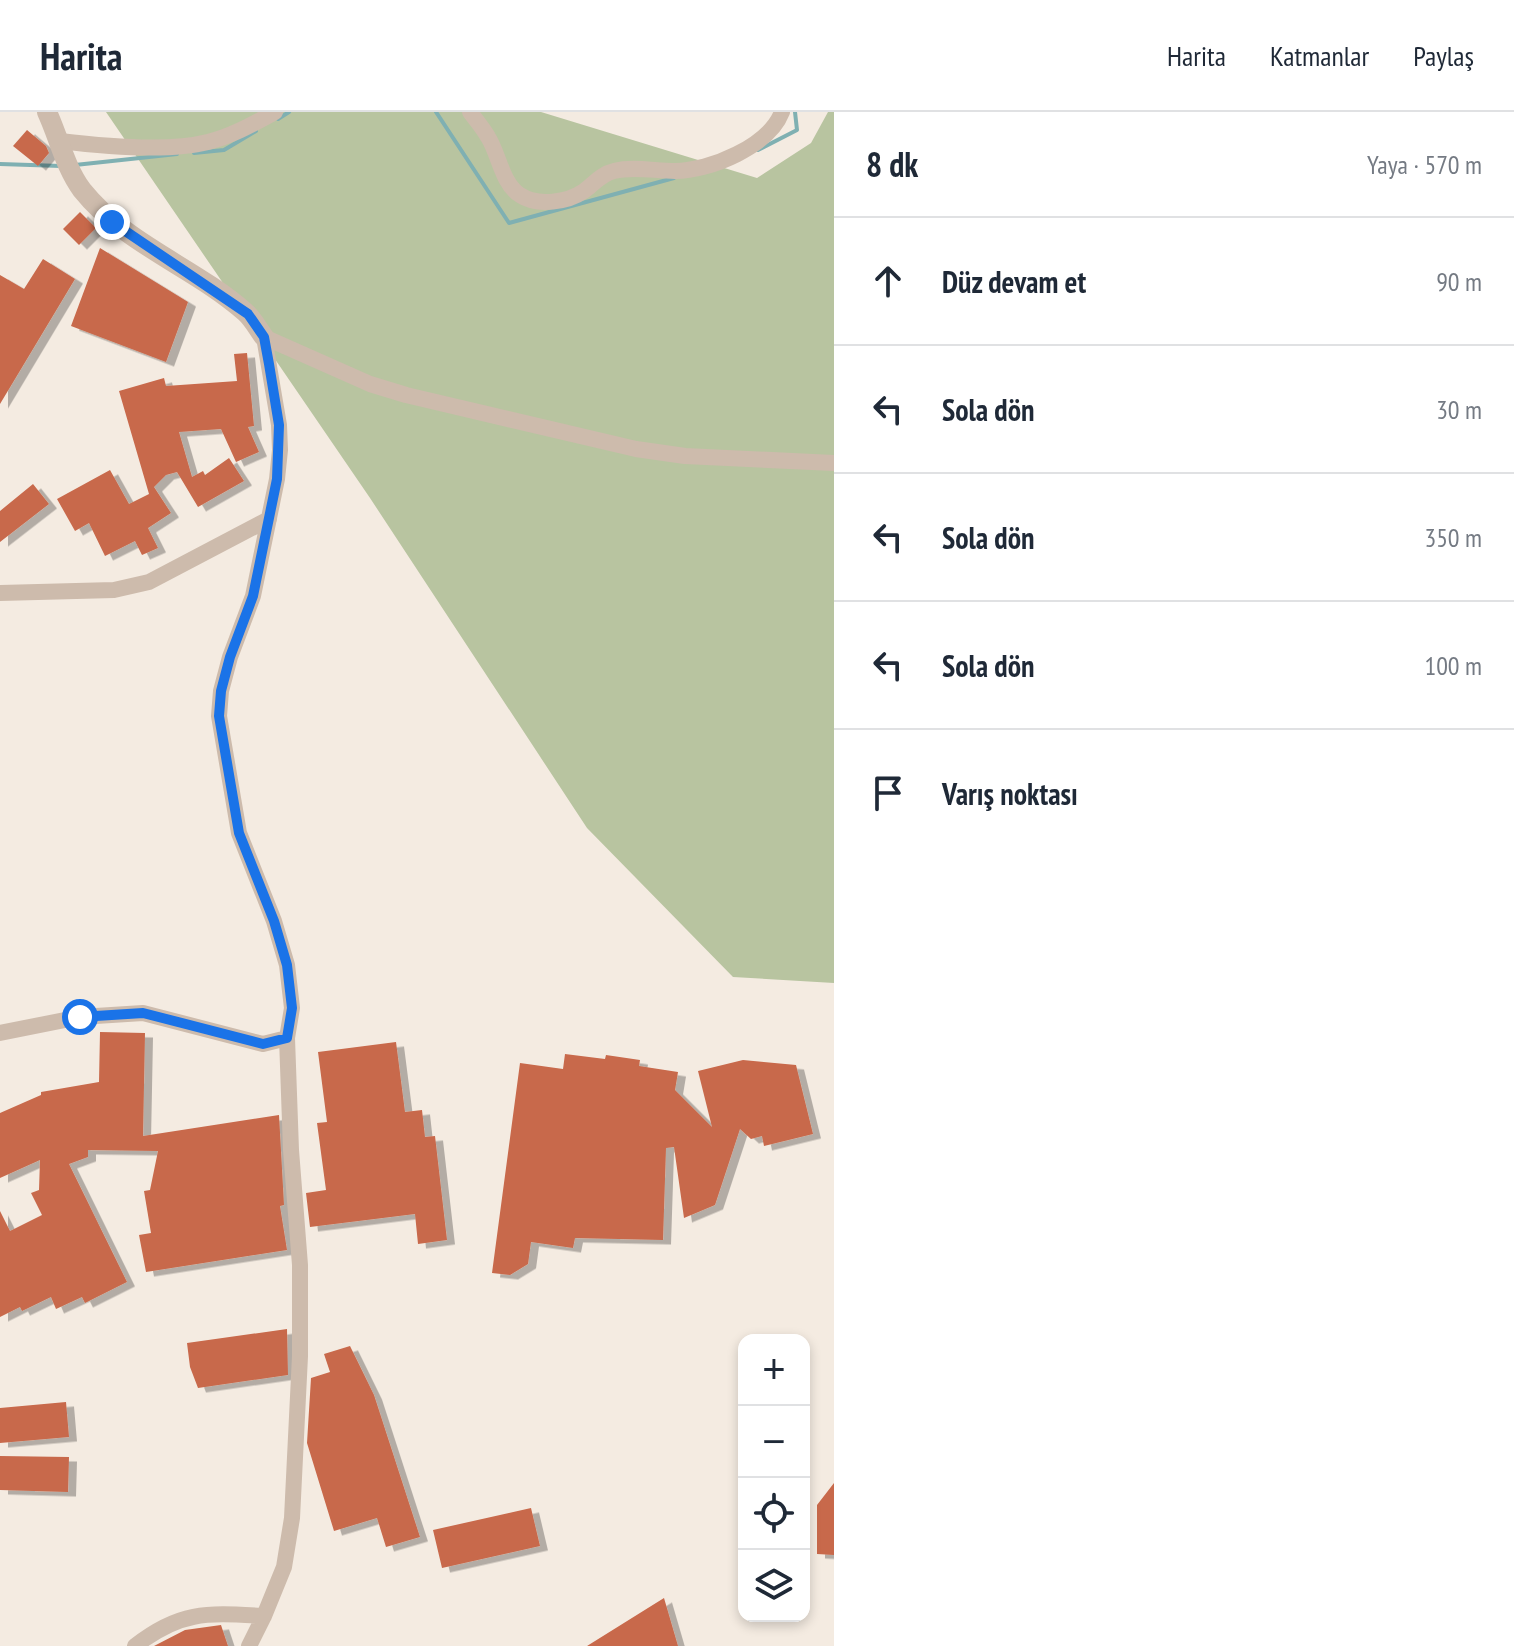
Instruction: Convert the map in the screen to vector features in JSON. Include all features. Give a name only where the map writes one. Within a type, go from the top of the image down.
[{"type":"street","points":[[47,112],[69,171],[112,222],[248,314],[264,337],[279,425],[280,450],[269,519],[253,596],[221,691],[219,716],[239,833],[274,921],[287,965],[292,1008],[287,1038],[291,1150],[300,1265],[299,1411],[292,1518],[284,1567],[249,1646]]},
{"type":"street","points":[[60,141],[132,147],[205,143],[236,134],[275,112]]},
{"type":"street","points":[[470,112],[489,138],[508,180],[520,195],[552,201],[562,201],[583,192],[614,170],[678,171],[712,165],[751,147],[771,130],[782,112]]},
{"type":"street","points":[[264,337],[370,384],[406,395],[636,449],[685,456],[834,463]]},
{"type":"street","points":[[0,593],[114,590],[149,582],[269,519]]},
{"type":"street","points":[[0,1033],[80,1017],[143,1013],[263,1044],[287,1038]]},
{"type":"street","points":[[135,1646],[157,1628],[184,1618],[212,1613],[264,1616]]},
{"type":"green space","points":[[106,112],[541,112],[757,178],[811,143],[828,112],[834,112],[834,983],[733,977],[587,828],[370,498]]},
{"type":"building","points":[[27,130],[46,146],[49,153],[38,166],[13,146]]},
{"type":"building","points":[[80,212],[96,228],[79,245],[63,229]]},
{"type":"building","points":[[100,248],[188,302],[166,362],[71,326]]},
{"type":"building","points":[[43,259],[75,279],[0,404],[0,275],[24,289]]},
{"type":"building","points":[[247,353],[254,426],[248,427],[259,452],[236,462],[221,429],[179,432],[192,477],[203,471],[205,475],[229,458],[244,481],[198,507],[177,472],[166,475],[154,487],[171,513],[148,528],[158,548],[142,555],[135,541],[105,556],[89,523],[75,531],[57,499],[110,470],[129,504],[149,494],[119,391],[164,378],[166,386],[237,381],[234,354]]},
{"type":"building","points":[[33,484],[49,504],[0,542],[0,511]]},
{"type":"building","points":[[100,1032],[145,1033],[143,1136],[279,1115],[284,1205],[280,1206],[287,1250],[146,1272],[139,1235],[151,1233],[144,1191],[150,1190],[158,1151],[88,1150],[88,1157],[69,1164],[127,1282],[85,1303],[82,1297],[56,1309],[51,1297],[22,1311],[20,1307],[0,1317],[0,1211],[10,1231],[42,1215],[31,1193],[39,1190],[40,1160],[0,1178],[0,1113],[41,1095],[41,1092],[99,1082]]},
{"type":"building","points":[[396,1042],[405,1112],[422,1110],[425,1137],[435,1136],[447,1240],[418,1244],[415,1214],[310,1227],[306,1193],[326,1190],[317,1123],[327,1122],[318,1052]]},
{"type":"building","points":[[565,1054],[640,1060],[639,1066],[678,1072],[675,1090],[712,1127],[698,1071],[743,1060],[796,1065],[813,1134],[764,1146],[762,1136],[751,1139],[740,1129],[715,1205],[684,1218],[674,1147],[666,1148],[663,1240],[575,1238],[573,1248],[531,1242],[528,1264],[510,1275],[492,1273],[520,1063],[563,1069]]},
{"type":"building","points":[[287,1329],[288,1375],[198,1388],[190,1367],[187,1343]]},
{"type":"building","points":[[350,1346],[374,1395],[420,1537],[386,1547],[377,1518],[334,1531],[307,1443],[311,1378],[330,1372],[324,1354]]},
{"type":"building","points":[[66,1402],[69,1437],[0,1443],[0,1408]]},
{"type":"building","points":[[0,1456],[69,1457],[68,1492],[0,1490]]},
{"type":"building","points":[[834,1483],[834,1555],[817,1554],[817,1505]]},
{"type":"building","points":[[531,1508],[540,1546],[442,1568],[433,1530]]},
{"type":"building","points":[[664,1598],[678,1646],[587,1646]]},
{"type":"building","points":[[221,1625],[228,1646],[154,1646],[185,1630]]},
{"type":"waterway","points":[[278,119],[289,112]]},
{"type":"waterway","points":[[436,112],[509,223],[674,178]]},
{"type":"waterway","points":[[758,150],[797,130],[795,112]]},
{"type":"waterway","points":[[194,153],[224,150],[256,131]]},
{"type":"waterway","points":[[75,165],[177,154]]},
{"type":"waterway","points":[[0,164],[61,166]]},
{"type":"route","points":[[80,1017],[143,1013],[263,1044],[287,1038],[292,1008],[287,965],[274,921],[239,833],[219,716],[221,691],[230,657],[253,596],[277,479],[279,425],[264,337],[248,314],[112,222]]}]
